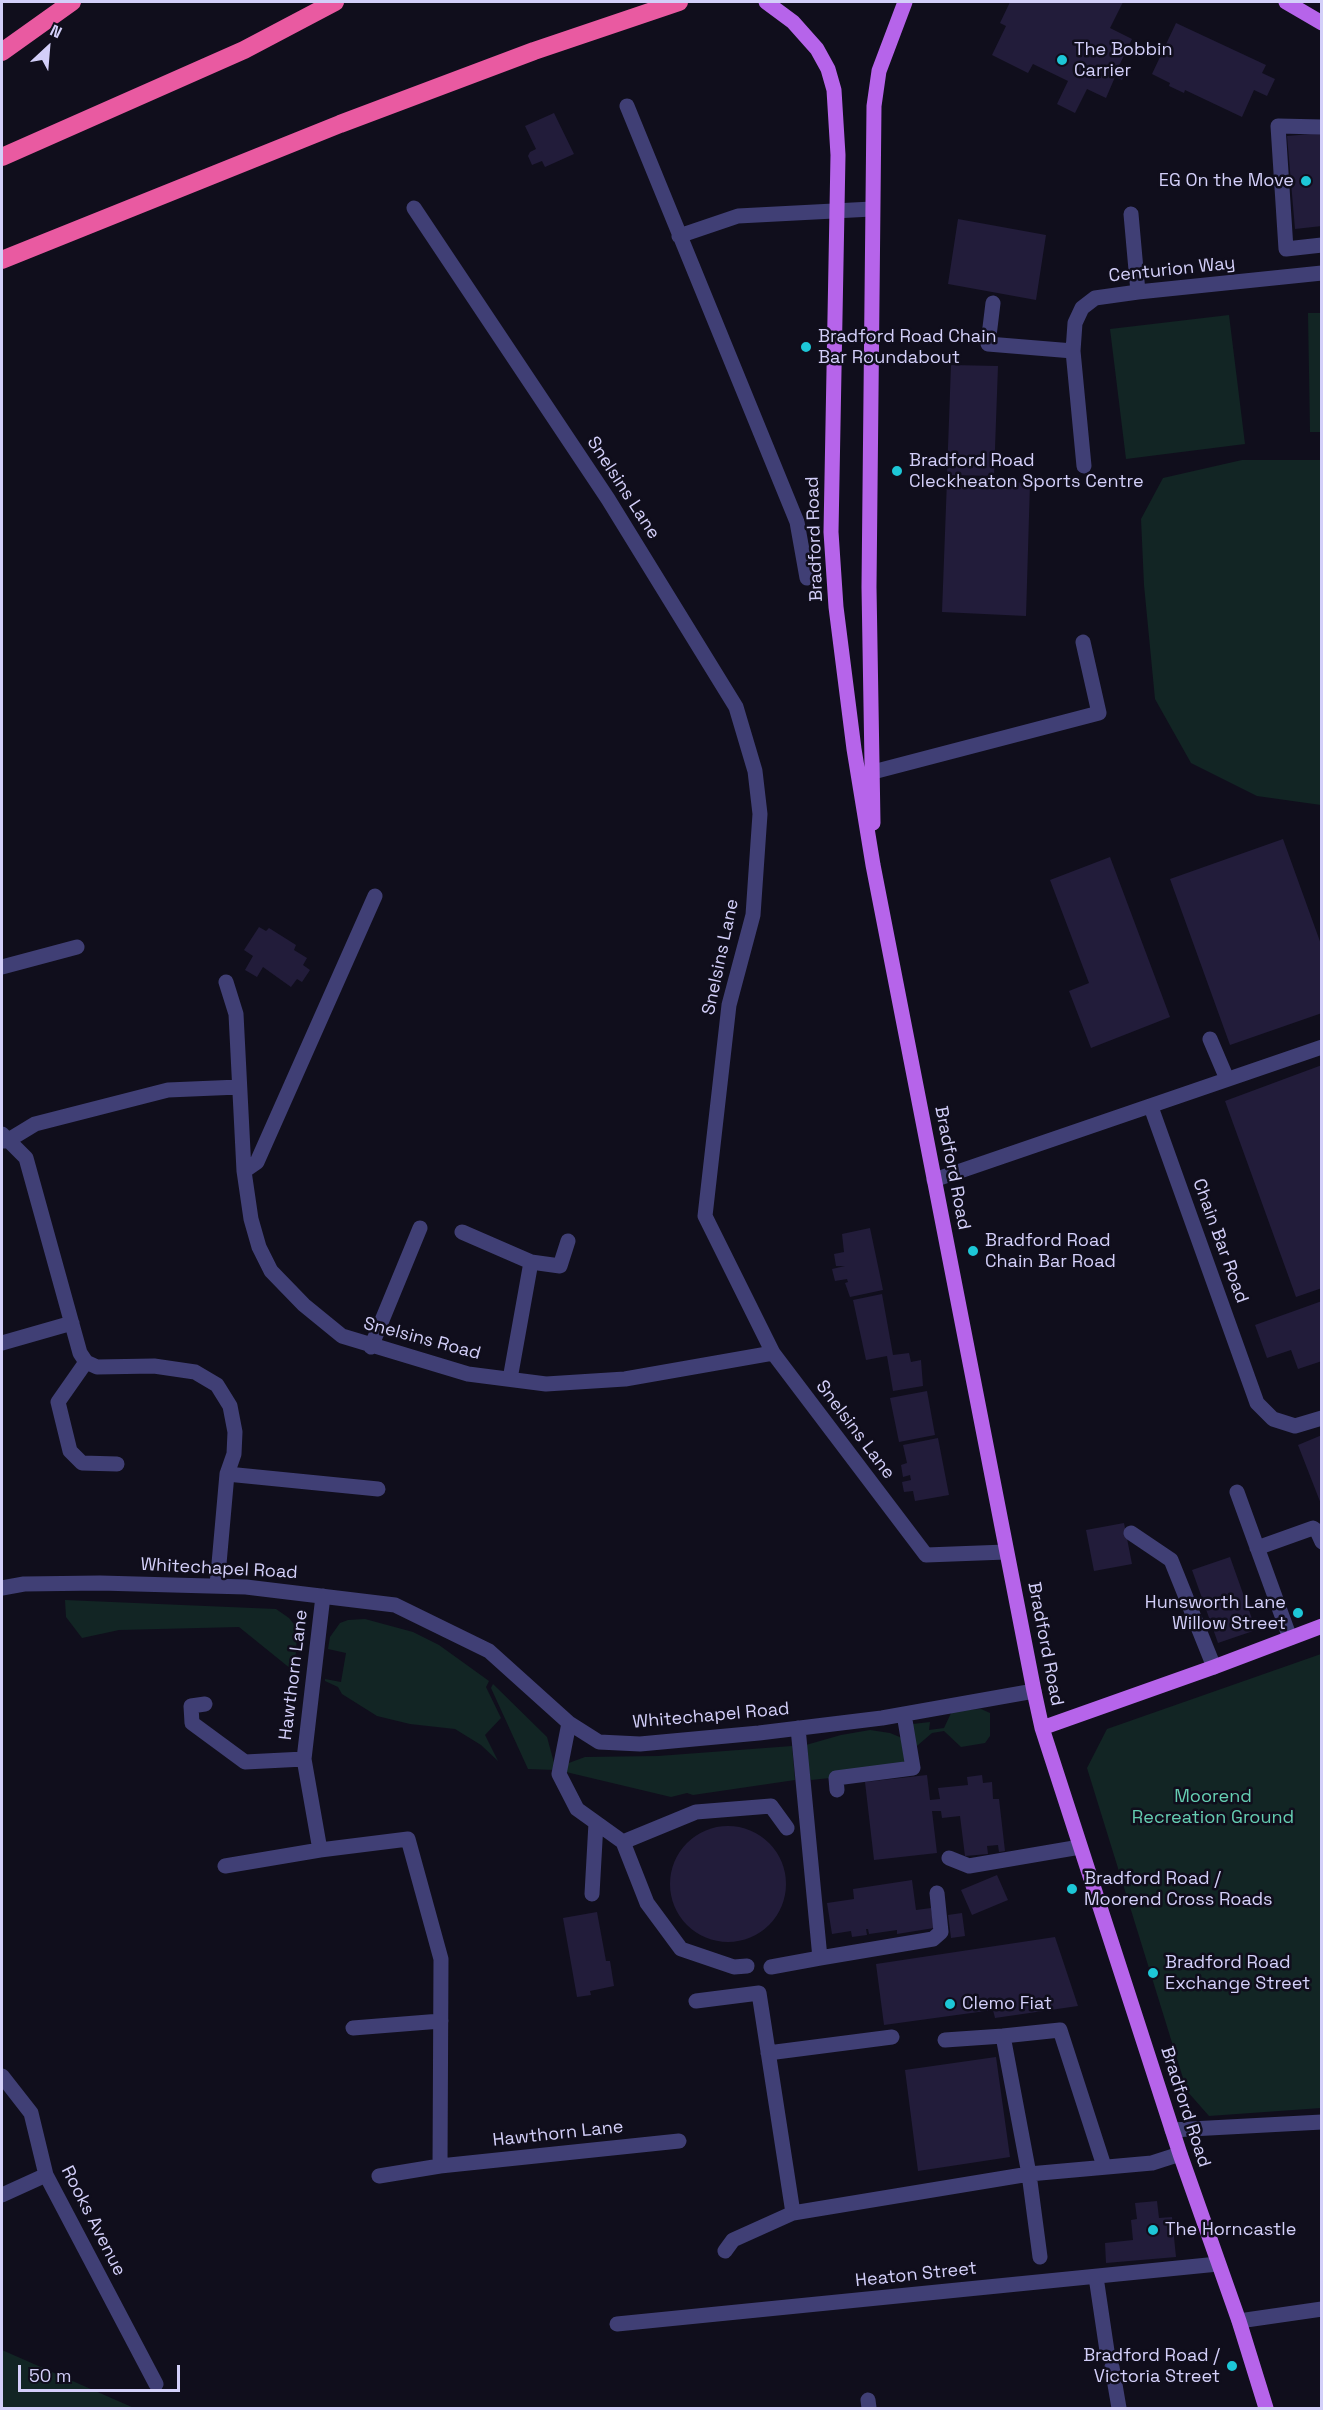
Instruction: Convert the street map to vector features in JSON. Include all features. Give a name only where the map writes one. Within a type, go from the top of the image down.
[{"type":"highway","points":[[2,52],[72,2]]},
{"type":"highway","points":[[2,157],[244,50],[335,2]]},
{"type":"highway","points":[[2,260],[340,124],[534,51],[679,2]]},
{"type":"main road","name":"Bradford Road","points":[[766,2],[804,34],[817,49],[828,69],[834,90],[837,117],[837,210],[832,542],[836,607],[854,750],[873,865],[1034,1691],[1042,1728],[1080,1847],[1180,2154],[1239,2321],[1266,2409]]},
{"type":"main road","name":"Bradford Road","points":[[873,865],[869,587],[874,106],[879,71],[905,2]]},
{"type":"main road","points":[[1286,2],[1322,23]]},
{"type":"main road","points":[[1042,1728],[1322,1626]]},
{"type":"street","name":"Bradford Road","points":[[627,106],[797,522],[807,578]]},
{"type":"street","points":[[1322,127],[1278,126],[1286,249],[1322,245]]},
{"type":"street","name":"Snelsins Lane","points":[[414,208],[608,499],[736,707],[755,771],[760,814],[753,915],[729,1005],[705,1216],[773,1353],[926,1555],[1006,1552]]},
{"type":"street","points":[[679,236],[738,216],[872,209]]},
{"type":"street","points":[[1131,214],[1138,292]]},
{"type":"street","name":"Centurion Way","points":[[1084,466],[1073,351],[1075,323],[1082,308],[1095,298],[1322,273]]},
{"type":"street","points":[[993,303],[988,344],[1073,351]]},
{"type":"street","points":[[873,772],[1099,713],[1083,642]]},
{"type":"street","points":[[244,1171],[257,1162],[375,896]]},
{"type":"street","points":[[2,967],[77,947]]},
{"type":"street","name":"Snelsins Road","points":[[226,982],[236,1014],[244,1171],[250,1219],[271,1271],[304,1305],[342,1336],[371,1347],[468,1374],[546,1384],[626,1379],[773,1353]]},
{"type":"street","points":[[1210,1039],[1227,1079]]},
{"type":"street","points":[[934,1180],[1322,1047]]},
{"type":"street","points":[[217,1586],[227,1474],[234,1454],[235,1432],[230,1406],[217,1385],[195,1371],[154,1366],[97,1367],[86,1362],[80,1353],[26,1158],[3,1138],[35,1124],[168,1090],[239,1087]]},
{"type":"street","name":"Chain Bar Road","points":[[1151,1107],[1257,1403],[1274,1419],[1295,1426],[1322,1418]]},
{"type":"street","points":[[371,1347],[420,1228]]},
{"type":"street","points":[[462,1232],[531,1262],[560,1266],[568,1241]]},
{"type":"street","points":[[510,1379],[531,1262]]},
{"type":"street","points":[[2,1343],[72,1323]]},
{"type":"street","points":[[86,1362],[58,1402],[70,1451],[82,1463],[117,1464]]},
{"type":"street","points":[[227,1474],[378,1489]]},
{"type":"street","points":[[1237,1492],[1290,1638]]},
{"type":"street","points":[[1257,1548],[1312,1528],[1317,1531],[1322,1542]]},
{"type":"street","points":[[1131,1533],[1171,1560],[1214,1667]]},
{"type":"street","name":"Whitechapel Road","points":[[2,1588],[24,1584],[100,1583],[217,1586],[395,1605],[489,1651],[569,1723],[599,1742],[640,1744],[798,1728],[904,1714],[1034,1691]]},
{"type":"street","name":"Hawthorn Lane","points":[[320,1850],[304,1759],[323,1596]]},
{"type":"street","name":"Hawthorn Lane","points":[[205,1704],[191,1706],[192,1723],[245,1762],[304,1759]]},
{"type":"street","points":[[837,1790],[836,1778],[913,1768],[904,1714]]},
{"type":"street","points":[[569,1723],[559,1774],[577,1809],[623,1842],[647,1903],[681,1949],[734,1967],[747,1966]]},
{"type":"street","points":[[798,1728],[820,1958]]},
{"type":"street","points":[[623,1842],[696,1812],[771,1806],[787,1828]]},
{"type":"street","points":[[592,1894],[596,1823]]},
{"type":"street","points":[[225,1866],[320,1850],[408,1839],[441,1959],[440,2166]]},
{"type":"street","points":[[949,1858],[969,1866],[1080,1847]]},
{"type":"street","points":[[771,1966],[933,1939],[941,1932],[937,1893]]},
{"type":"street","points":[[696,2001],[759,1993],[793,2213]]},
{"type":"street","points":[[353,2028],[441,2021]]},
{"type":"street","points":[[945,2040],[1060,2030],[1104,2166]]},
{"type":"street","points":[[1003,2036],[1029,2174],[1040,2257]]},
{"type":"street","points":[[768,2053],[892,2037]]},
{"type":"street","name":"Rooks Avenue","points":[[2,2076],[31,2113],[46,2175],[156,2384]]},
{"type":"street","points":[[1172,2130],[1322,2122]]},
{"type":"street","name":"Hawthorn Lane","points":[[379,2176],[440,2166],[679,2141]]},
{"type":"street","points":[[725,2251],[734,2240],[793,2213],[1029,2174],[1152,2163],[1180,2154]]},
{"type":"street","points":[[2,2195],[46,2175]]},
{"type":"street","name":"Heaton Street","points":[[617,2324],[1218,2264]]},
{"type":"street","points":[[1096,2277],[1107,2351]]},
{"type":"street","points":[[1239,2321],[1322,2309]]},
{"type":"street","points":[[1112,2367],[1119,2409]]},
{"type":"green space","points":[[1308,313],[1321,313],[1321,432],[1310,432]]},
{"type":"green space","points":[[1229,315],[1245,444],[1126,459],[1110,329]]},
{"type":"green space","points":[[1242,460],[1321,460],[1321,805],[1257,796],[1191,763],[1155,699],[1144,585],[1141,519],[1163,478]]},
{"type":"green space","points":[[65,1600],[276,1609],[289,1618],[297,1628],[296,1653],[291,1669],[239,1627],[119,1630],[82,1638],[66,1617]]},
{"type":"green space","points":[[365,1619],[413,1632],[439,1645],[489,1681],[486,1687],[501,1718],[485,1735],[498,1761],[481,1745],[455,1729],[410,1724],[377,1716],[342,1694],[338,1687],[325,1681],[325,1679],[341,1682],[346,1653],[328,1649],[330,1637],[340,1623]]},
{"type":"green space","name":"Moorend Recreation Ground","points":[[1321,1654],[1321,2108],[1209,2116],[1187,2091],[1087,1768],[1107,1729]]},
{"type":"green space","points":[[493,1684],[547,1737],[556,1770],[528,1769],[491,1688]]},
{"type":"green space","points":[[981,1709],[990,1713],[990,1736],[985,1743],[961,1747],[944,1731],[932,1733],[911,1751],[906,1766],[811,1780],[803,1762],[806,1745],[870,1730],[890,1733],[902,1738],[904,1725],[930,1722],[929,1730],[944,1728],[952,1711]]},
{"type":"green space","points":[[792,1746],[795,1780],[693,1795],[687,1793],[671,1797],[566,1772],[566,1764],[585,1757],[658,1756]]},
{"type":"green space","points":[[2,2350],[134,2408],[2,2408]]},
{"type":"building","name":"The Bobbin Carrier","points":[[1010,2],[1123,2],[1110,28],[1132,39],[1117,70],[1125,73],[1122,80],[1115,77],[1106,98],[1087,89],[1075,113],[1057,104],[1068,81],[1033,64],[1028,73],[992,55],[1006,26],[1000,23]]},
{"type":"building","points":[[1176,23],[1266,65],[1262,73],[1275,79],[1267,96],[1254,90],[1242,117],[1185,90],[1184,93],[1169,86],[1170,83],[1152,74]]},
{"type":"building","points":[[554,113],[574,154],[545,167],[542,161],[532,165],[528,156],[536,149],[525,126]]},
{"type":"building","name":"EG On the Move","points":[[1322,133],[1322,226],[1295,229],[1287,136]]},
{"type":"building","points":[[958,219],[1046,235],[1036,300],[948,284]]},
{"type":"building","points":[[951,365],[998,366],[994,476],[947,475]]},
{"type":"building","points":[[947,480],[1030,483],[1026,616],[942,612]]},
{"type":"building","points":[[1283,839],[1322,947],[1322,1013],[1230,1045],[1170,879]]},
{"type":"building","points":[[1110,857],[1170,1017],[1091,1048],[1069,991],[1089,983],[1050,880]]},
{"type":"building","points":[[259,927],[266,931],[269,928],[296,945],[294,950],[307,958],[303,965],[310,970],[302,982],[297,979],[291,987],[263,967],[257,977],[245,970],[253,956],[244,950]]},
{"type":"building","points":[[1322,1065],[1322,1288],[1296,1297],[1225,1101]]},
{"type":"building","points":[[870,1228],[883,1290],[850,1297],[845,1283],[848,1282],[847,1279],[835,1281],[832,1269],[845,1266],[836,1266],[834,1254],[844,1252],[842,1234]]},
{"type":"building","points":[[882,1294],[893,1355],[909,1353],[911,1362],[921,1360],[923,1386],[893,1391],[887,1356],[866,1360],[853,1300]]},
{"type":"building","points":[[1322,1301],[1322,1361],[1298,1369],[1291,1350],[1267,1358],[1255,1325]]},
{"type":"building","points":[[927,1391],[935,1435],[899,1442],[890,1398]]},
{"type":"building","points":[[1322,1435],[1322,1504],[1321,1504],[1298,1445]]},
{"type":"building","points":[[938,1438],[949,1495],[915,1501],[913,1491],[904,1492],[902,1482],[911,1480],[910,1475],[903,1477],[901,1465],[907,1463],[903,1445]]},
{"type":"building","points":[[1124,1523],[1132,1564],[1094,1571],[1086,1530]]},
{"type":"building","points":[[1230,1557],[1256,1630],[1218,1643],[1192,1570]]},
{"type":"building","points":[[927,1775],[930,1800],[940,1799],[938,1788],[968,1785],[967,1777],[982,1775],[983,1783],[992,1782],[993,1799],[999,1799],[1005,1851],[999,1852],[998,1845],[987,1846],[988,1854],[965,1856],[960,1816],[942,1818],[941,1811],[932,1811],[937,1853],[874,1860],[865,1782]]},
{"type":"building","points":[[728,1826],[750,1831],[769,1843],[781,1862],[786,1884],[781,1906],[769,1925],[750,1937],[728,1942],[706,1937],[687,1925],[675,1906],[670,1884],[675,1862],[687,1843],[706,1831]]},
{"type":"building","points":[[997,1875],[1008,1900],[972,1915],[961,1890]]},
{"type":"building","points":[[912,1880],[916,1910],[931,1908],[934,1928],[897,1934],[897,1930],[869,1934],[866,1929],[867,1935],[852,1937],[851,1931],[832,1934],[827,1903],[854,1899],[853,1889]]},
{"type":"building","points":[[597,1912],[606,1961],[610,1961],[614,1986],[590,1991],[591,1995],[577,1997],[563,1918]]},
{"type":"building","points":[[962,1913],[965,1936],[951,1938],[948,1915]]},
{"type":"building","points":[[1055,1937],[1078,2006],[995,2018],[993,2010],[884,2025],[876,1964]]},
{"type":"building","points":[[996,2057],[1010,2157],[918,2171],[905,2070]]},
{"type":"building","name":"The Horncastle","points":[[1157,2201],[1159,2218],[1172,2217],[1176,2257],[1106,2263],[1105,2243],[1133,2240],[1131,2220],[1137,2219],[1135,2203]]},
{"type":"place","name":"The Bobbin Carrier","points":[[1062,60]]},
{"type":"place","name":"EG On the Move","points":[[1306,181]]},
{"type":"place","name":"Bradford Road Chain Bar Roundabout","points":[[806,347]]},
{"type":"place","name":"Bradford Road Cleckheaton Sports Centre","points":[[897,471]]},
{"type":"place","name":"Bradford Road Chain Bar Road","points":[[973,1251]]},
{"type":"place","name":"Hunsworth Lane Willow Street","points":[[1298,1613]]},
{"type":"place","name":"Bradford Road / Moorend Cross Roads","points":[[1072,1889]]},
{"type":"place","name":"Bradford Road Exchange Street","points":[[1153,1973]]},
{"type":"place","name":"Clemo Fiat","points":[[950,2004]]},
{"type":"place","name":"The Horncastle","points":[[1153,2230]]},
{"type":"place","name":"Bradford Road / Victoria Street","points":[[1232,2366]]}]
